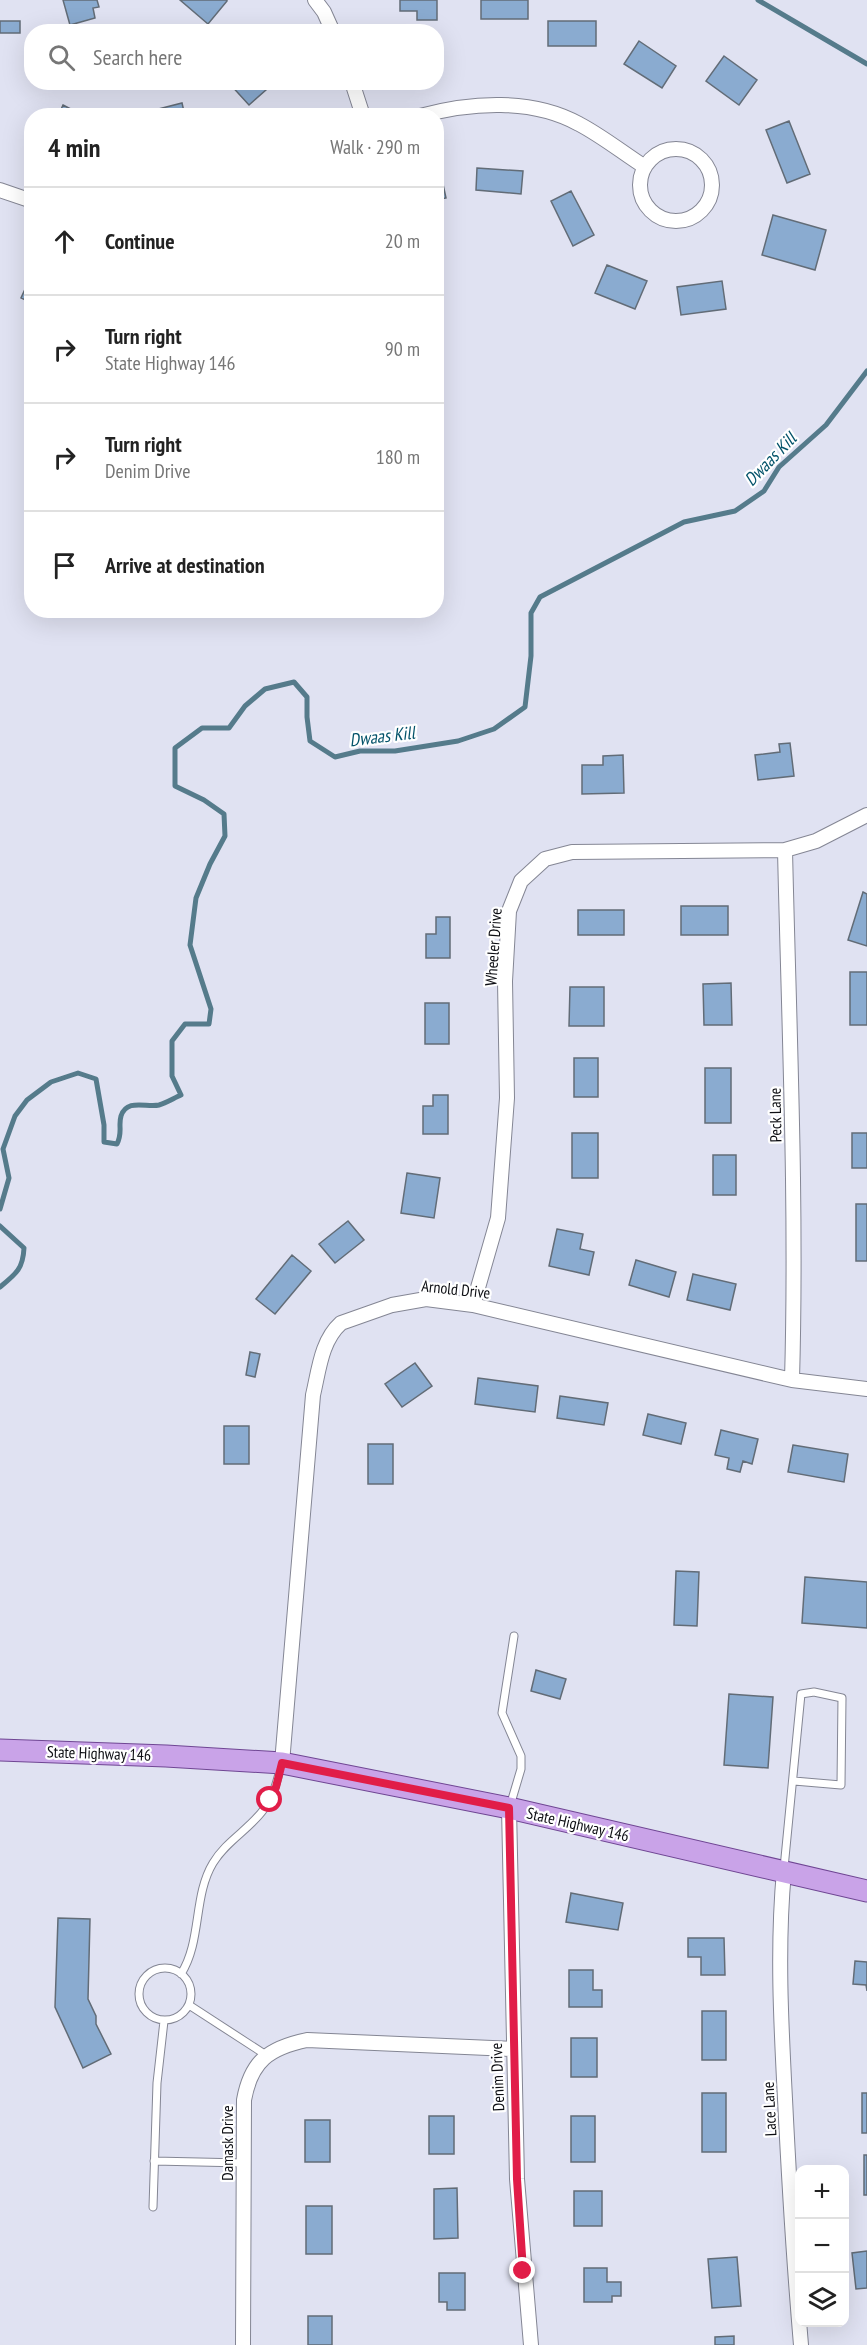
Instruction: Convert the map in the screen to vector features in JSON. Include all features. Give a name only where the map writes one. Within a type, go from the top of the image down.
[{"type":"main road","name":"State Highway 146","points":[[0,1750],[282,1763],[509,1808],[867,1891]]},
{"type":"street","points":[[315,0],[329,24]]},
{"type":"street","points":[[355,90],[360,108]]},
{"type":"street","points":[[444,112],[480,106],[518,106],[539,109],[578,123],[645,168]]},
{"type":"street","points":[[668,150],[688,151],[697,156],[710,171],[712,180],[710,201],[704,210],[686,220],[665,220],[648,207],[642,198],[641,177],[645,168],[659,154],[668,150]]},
{"type":"street","points":[[0,190],[24,198]]},
{"type":"street","name":"Wheeler Drive","points":[[473,1305],[498,1218],[507,1098],[505,981],[509,911],[521,880],[545,859],[572,852],[785,850],[816,841],[867,815]]},
{"type":"street","name":"Peck Lane","points":[[785,850],[792,1138],[794,1319],[792,1380]]},
{"type":"street","name":"Arnold Drive","points":[[282,1763],[313,1395],[325,1345],[334,1329],[341,1323],[392,1305],[426,1299],[473,1305],[792,1380],[867,1389]]},
{"type":"street","name":"Denim Drive","points":[[509,1808],[517,2179],[531,2345]]},
{"type":"street","name":"Lace Lane","points":[[784,1871],[781,1901],[781,2037],[801,2345]]},
{"type":"street","name":"Damask Drive","points":[[243,2345],[244,2100],[246,2084],[254,2068],[266,2055],[285,2044],[307,2040],[513,2049]]},
{"type":"lane","points":[[509,1808],[521,1769],[521,1756],[502,1713],[514,1636]]},
{"type":"lane","points":[[784,1871],[801,1694],[814,1692],[842,1698],[841,1785],[794,1781]]},
{"type":"lane","points":[[181,1974],[189,1958],[208,1873],[225,1847],[263,1810],[276,1787],[282,1763]]},
{"type":"lane","points":[[166,1968],[181,1974],[190,1985],[192,1995],[189,2005],[183,2014],[174,2020],[153,2019],[145,2013],[140,2003],[138,1993],[141,1983],[147,1974],[156,1969],[166,1968]]},
{"type":"lane","points":[[189,2005],[266,2055]]},
{"type":"lane","points":[[153,2207],[158,2062],[164,2021]]},
{"type":"lane","points":[[154,2161],[244,2163]]},
{"type":"building","points":[[63,0],[97,0],[99,7],[93,8],[95,18],[70,24]]},
{"type":"building","points":[[180,0],[227,0],[227,1],[208,24]]},
{"type":"building","points":[[400,0],[437,0],[437,20],[417,20],[417,11],[400,11]]},
{"type":"building","points":[[481,0],[528,0],[528,19],[481,19]]},
{"type":"building","points":[[0,21],[20,21],[20,33],[0,33]]},
{"type":"building","points":[[548,21],[596,21],[596,46],[548,46]]},
{"type":"building","points":[[639,41],[676,66],[662,88],[624,64]]},
{"type":"building","points":[[724,56],[757,80],[739,105],[706,81]]},
{"type":"building","points":[[235,90],[266,90],[249,105]]},
{"type":"building","points":[[182,103],[183,108],[162,108]]},
{"type":"building","points":[[789,121],[810,174],[787,183],[766,130]]},
{"type":"building","points":[[477,168],[523,171],[521,194],[476,190]]},
{"type":"building","points":[[571,191],[594,235],[573,246],[551,201]]},
{"type":"building","points":[[773,215],[826,230],[815,270],[762,255]]},
{"type":"building","points":[[607,265],[647,281],[635,309],[595,293]]},
{"type":"building","points":[[722,281],[726,309],[681,315],[677,287]]},
{"type":"building","points":[[790,743],[794,776],[758,780],[755,755],[780,752],[779,744]]},
{"type":"building","points":[[623,755],[624,793],[582,794],[582,765],[603,765],[603,756]]},
{"type":"building","points":[[863,892],[867,894],[867,946],[848,940]]},
{"type":"building","points":[[681,906],[728,906],[728,935],[681,935]]},
{"type":"building","points":[[578,910],[624,910],[624,935],[578,935]]},
{"type":"building","points":[[436,917],[450,917],[450,958],[426,958],[426,934],[436,934]]},
{"type":"building","points":[[850,972],[867,972],[867,1025],[850,1025]]},
{"type":"building","points":[[731,983],[732,1025],[704,1025],[703,984]]},
{"type":"building","points":[[570,987],[604,987],[604,1026],[569,1026]]},
{"type":"building","points":[[425,1003],[449,1003],[449,1044],[425,1044]]},
{"type":"building","points":[[574,1058],[598,1058],[598,1097],[574,1097]]},
{"type":"building","points":[[705,1068],[731,1068],[731,1123],[705,1123]]},
{"type":"building","points":[[433,1095],[448,1095],[448,1134],[423,1134],[423,1106],[433,1106]]},
{"type":"building","points":[[572,1133],[598,1133],[598,1178],[572,1178]]},
{"type":"building","points":[[852,1133],[867,1133],[867,1168],[852,1168]]},
{"type":"building","points":[[713,1155],[736,1155],[736,1195],[713,1195]]},
{"type":"building","points":[[407,1173],[440,1178],[434,1218],[401,1213]]},
{"type":"building","points":[[856,1204],[867,1204],[867,1261],[856,1261]]},
{"type":"building","points":[[348,1221],[364,1240],[335,1263],[319,1244]]},
{"type":"building","points":[[557,1229],[583,1234],[580,1249],[594,1252],[589,1275],[549,1266]]},
{"type":"building","points":[[292,1255],[311,1271],[275,1314],[256,1299]]},
{"type":"building","points":[[636,1260],[676,1272],[669,1297],[629,1285]]},
{"type":"building","points":[[693,1274],[736,1284],[730,1310],[687,1300]]},
{"type":"building","points":[[250,1352],[260,1354],[255,1377],[246,1375]]},
{"type":"building","points":[[415,1363],[432,1386],[402,1407],[385,1384]]},
{"type":"building","points":[[478,1378],[538,1386],[535,1412],[475,1404]]},
{"type":"building","points":[[560,1396],[608,1403],[604,1425],[557,1418]]},
{"type":"building","points":[[648,1414],[686,1423],[681,1444],[643,1435]]},
{"type":"building","points":[[224,1426],[249,1426],[249,1464],[224,1464]]},
{"type":"building","points":[[721,1430],[758,1439],[752,1464],[743,1461],[740,1472],[727,1469],[729,1458],[715,1455]]},
{"type":"building","points":[[368,1444],[393,1444],[393,1484],[368,1484]]},
{"type":"building","points":[[793,1445],[848,1454],[844,1482],[788,1472]]},
{"type":"building","points":[[676,1571],[699,1572],[697,1626],[674,1625]]},
{"type":"building","points":[[805,1577],[867,1582],[867,1628],[802,1623]]},
{"type":"building","points":[[536,1670],[566,1679],[560,1699],[531,1691]]},
{"type":"building","points":[[729,1694],[773,1697],[768,1768],[724,1765]]},
{"type":"building","points":[[571,1893],[623,1903],[618,1930],[566,1922]]},
{"type":"building","points":[[58,1918],[90,1919],[88,1999],[96,2016],[96,2024],[111,2054],[83,2068],[55,2007]]},
{"type":"building","points":[[688,1938],[724,1938],[725,1975],[701,1975],[701,1957],[688,1957]]},
{"type":"building","points":[[855,1961],[867,1962],[867,1991],[866,1985],[853,1984]]},
{"type":"building","points":[[569,1970],[593,1970],[593,1990],[602,1990],[602,2007],[569,2007]]},
{"type":"building","points":[[702,2011],[726,2011],[726,2060],[702,2060]]},
{"type":"building","points":[[571,2038],[597,2038],[597,2077],[571,2077]]},
{"type":"building","points":[[702,2093],[726,2093],[726,2152],[702,2152]]},
{"type":"building","points":[[862,2093],[867,2093],[867,2133],[862,2133]]},
{"type":"building","points":[[429,2116],[454,2116],[454,2154],[429,2154]]},
{"type":"building","points":[[571,2116],[595,2116],[595,2162],[571,2162]]},
{"type":"building","points":[[305,2120],[330,2120],[330,2162],[305,2162]]},
{"type":"building","points":[[864,2155],[867,2155],[867,2195],[864,2195]]},
{"type":"building","points":[[457,2188],[458,2238],[434,2239],[434,2189]]},
{"type":"building","points":[[574,2191],[602,2191],[602,2226],[574,2226]]},
{"type":"building","points":[[306,2206],[332,2206],[332,2254],[306,2254]]},
{"type":"building","points":[[867,2251],[867,2288],[856,2289],[852,2253]]},
{"type":"building","points":[[737,2257],[741,2306],[712,2308],[708,2259]]},
{"type":"building","points":[[584,2268],[607,2268],[607,2282],[621,2282],[621,2296],[612,2296],[612,2302],[584,2302]]},
{"type":"building","points":[[439,2273],[465,2273],[465,2310],[447,2310],[447,2302],[439,2302]]},
{"type":"building","points":[[308,2316],[332,2316],[332,2345],[308,2345]]},
{"type":"building","points":[[734,2336],[734,2345],[715,2345],[715,2337]]},
{"type":"waterway","points":[[758,0],[867,64]]},
{"type":"waterway","name":"Dwaas Kill","points":[[0,1209],[9,1178],[3,1149],[15,1116],[27,1100],[51,1082],[78,1073],[96,1079],[104,1125],[104,1142],[117,1144],[124,1110],[132,1105],[159,1105],[181,1095],[172,1076],[172,1041],[185,1024],[209,1024],[211,1009],[190,945],[196,898],[225,836],[224,814],[204,800],[175,786],[175,748],[202,728],[229,728],[245,706],[265,689],[294,682],[307,697],[310,741],[335,757],[360,751],[395,751],[458,741],[494,729],[525,707],[531,656],[531,613],[540,597],[684,522],[735,511],[764,491],[779,467],[826,425],[867,371]]},
{"type":"waterway","name":"Dwaas Kill","points":[[0,1226],[24,1248],[18,1270],[0,1287]]},
{"type":"route","points":[[270,1800],[282,1763],[509,1808],[513,2049],[517,2179],[523,2271]]}]
